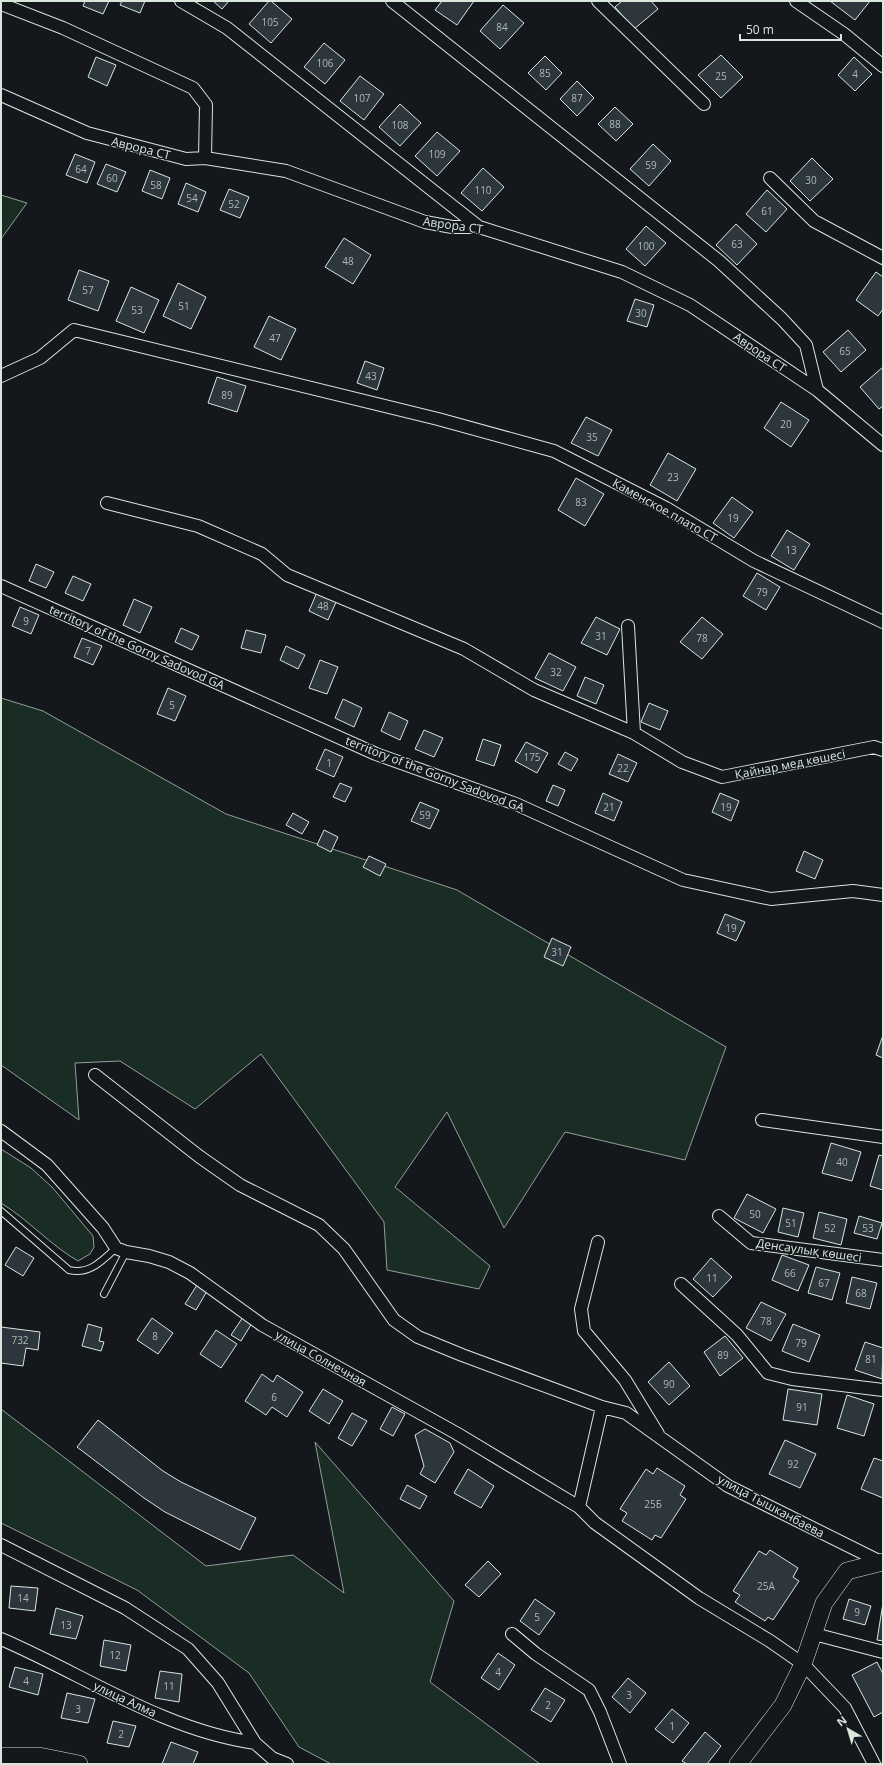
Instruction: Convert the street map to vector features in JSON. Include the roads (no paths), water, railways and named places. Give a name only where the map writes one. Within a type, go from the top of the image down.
[{"type":"street","points":[[181,1],[227,28],[479,227]]},
{"type":"street","points":[[392,1],[731,272],[782,319],[806,345],[817,390]]},
{"type":"street","points":[[598,1],[704,104]]},
{"type":"street","points":[[796,1],[844,34],[883,66]]},
{"type":"street","points":[[1,4],[64,28],[192,88],[206,105],[206,158]]},
{"type":"street","name":"Аврора СТ","points":[[1,95],[87,134],[186,159],[206,158],[286,171],[425,222],[452,227],[479,227],[622,272],[690,305],[817,390],[883,445]]},
{"type":"street","points":[[770,178],[814,221],[883,258]]},
{"type":"street","name":"Каменское плато СТ","points":[[1,376],[40,358],[74,330],[438,419],[554,451],[666,508],[754,561],[883,622]]},
{"type":"street","name":"Қайнар мед көшесі","points":[[107,503],[198,526],[262,554],[287,575],[464,649],[534,690],[634,733],[682,762],[722,777],[874,747],[883,750]]},
{"type":"street","name":"territory of the Gorny Sadovod GA","points":[[1,586],[376,754],[516,804],[683,880],[771,899],[853,891],[883,896]]},
{"type":"street","points":[[628,626],[634,733]]},
{"type":"street","name":"улица Тышканбаева","points":[[95,1074],[200,1157],[240,1185],[319,1225],[344,1249],[394,1320],[418,1337],[602,1407],[626,1413],[728,1486],[881,1562]]},
{"type":"street","points":[[762,1120],[883,1137]]},
{"type":"street","points":[[1,1131],[47,1165],[121,1250]]},
{"type":"street","name":"Денсаулық көшесі","points":[[719,1216],[751,1243],[883,1260]]},
{"type":"street","points":[[598,1242],[581,1309],[584,1332],[625,1380],[661,1438]]},
{"type":"street","name":"улица Солнечная","points":[[121,1250],[169,1262],[190,1273],[262,1325],[456,1433],[579,1507],[596,1523],[699,1598],[803,1664],[845,1708],[874,1764]]},
{"type":"street","points":[[681,1284],[737,1335],[768,1373],[792,1379],[883,1390]]},
{"type":"street","points":[[579,1507],[602,1407]]},
{"type":"street","points":[[1,1545],[126,1608],[188,1649],[218,1682],[255,1743],[272,1758],[287,1764]]},
{"type":"street","points":[[738,1764],[783,1705],[803,1664],[824,1603],[847,1571],[881,1562]]},
{"type":"street","points":[[512,1634],[536,1654],[589,1690],[600,1712],[620,1764]]},
{"type":"street","points":[[814,1634],[883,1652]]},
{"type":"street","name":"улица Алма","points":[[1,1639],[30,1652],[109,1693],[181,1724],[230,1740],[255,1743]]},
{"type":"street","points":[[1,1756],[39,1756],[79,1764]]},
{"type":"lane","points":[[1,1211],[69,1270],[78,1272],[90,1270],[121,1250]]},
{"type":"lane","points":[[104,1294],[121,1250]]}]
